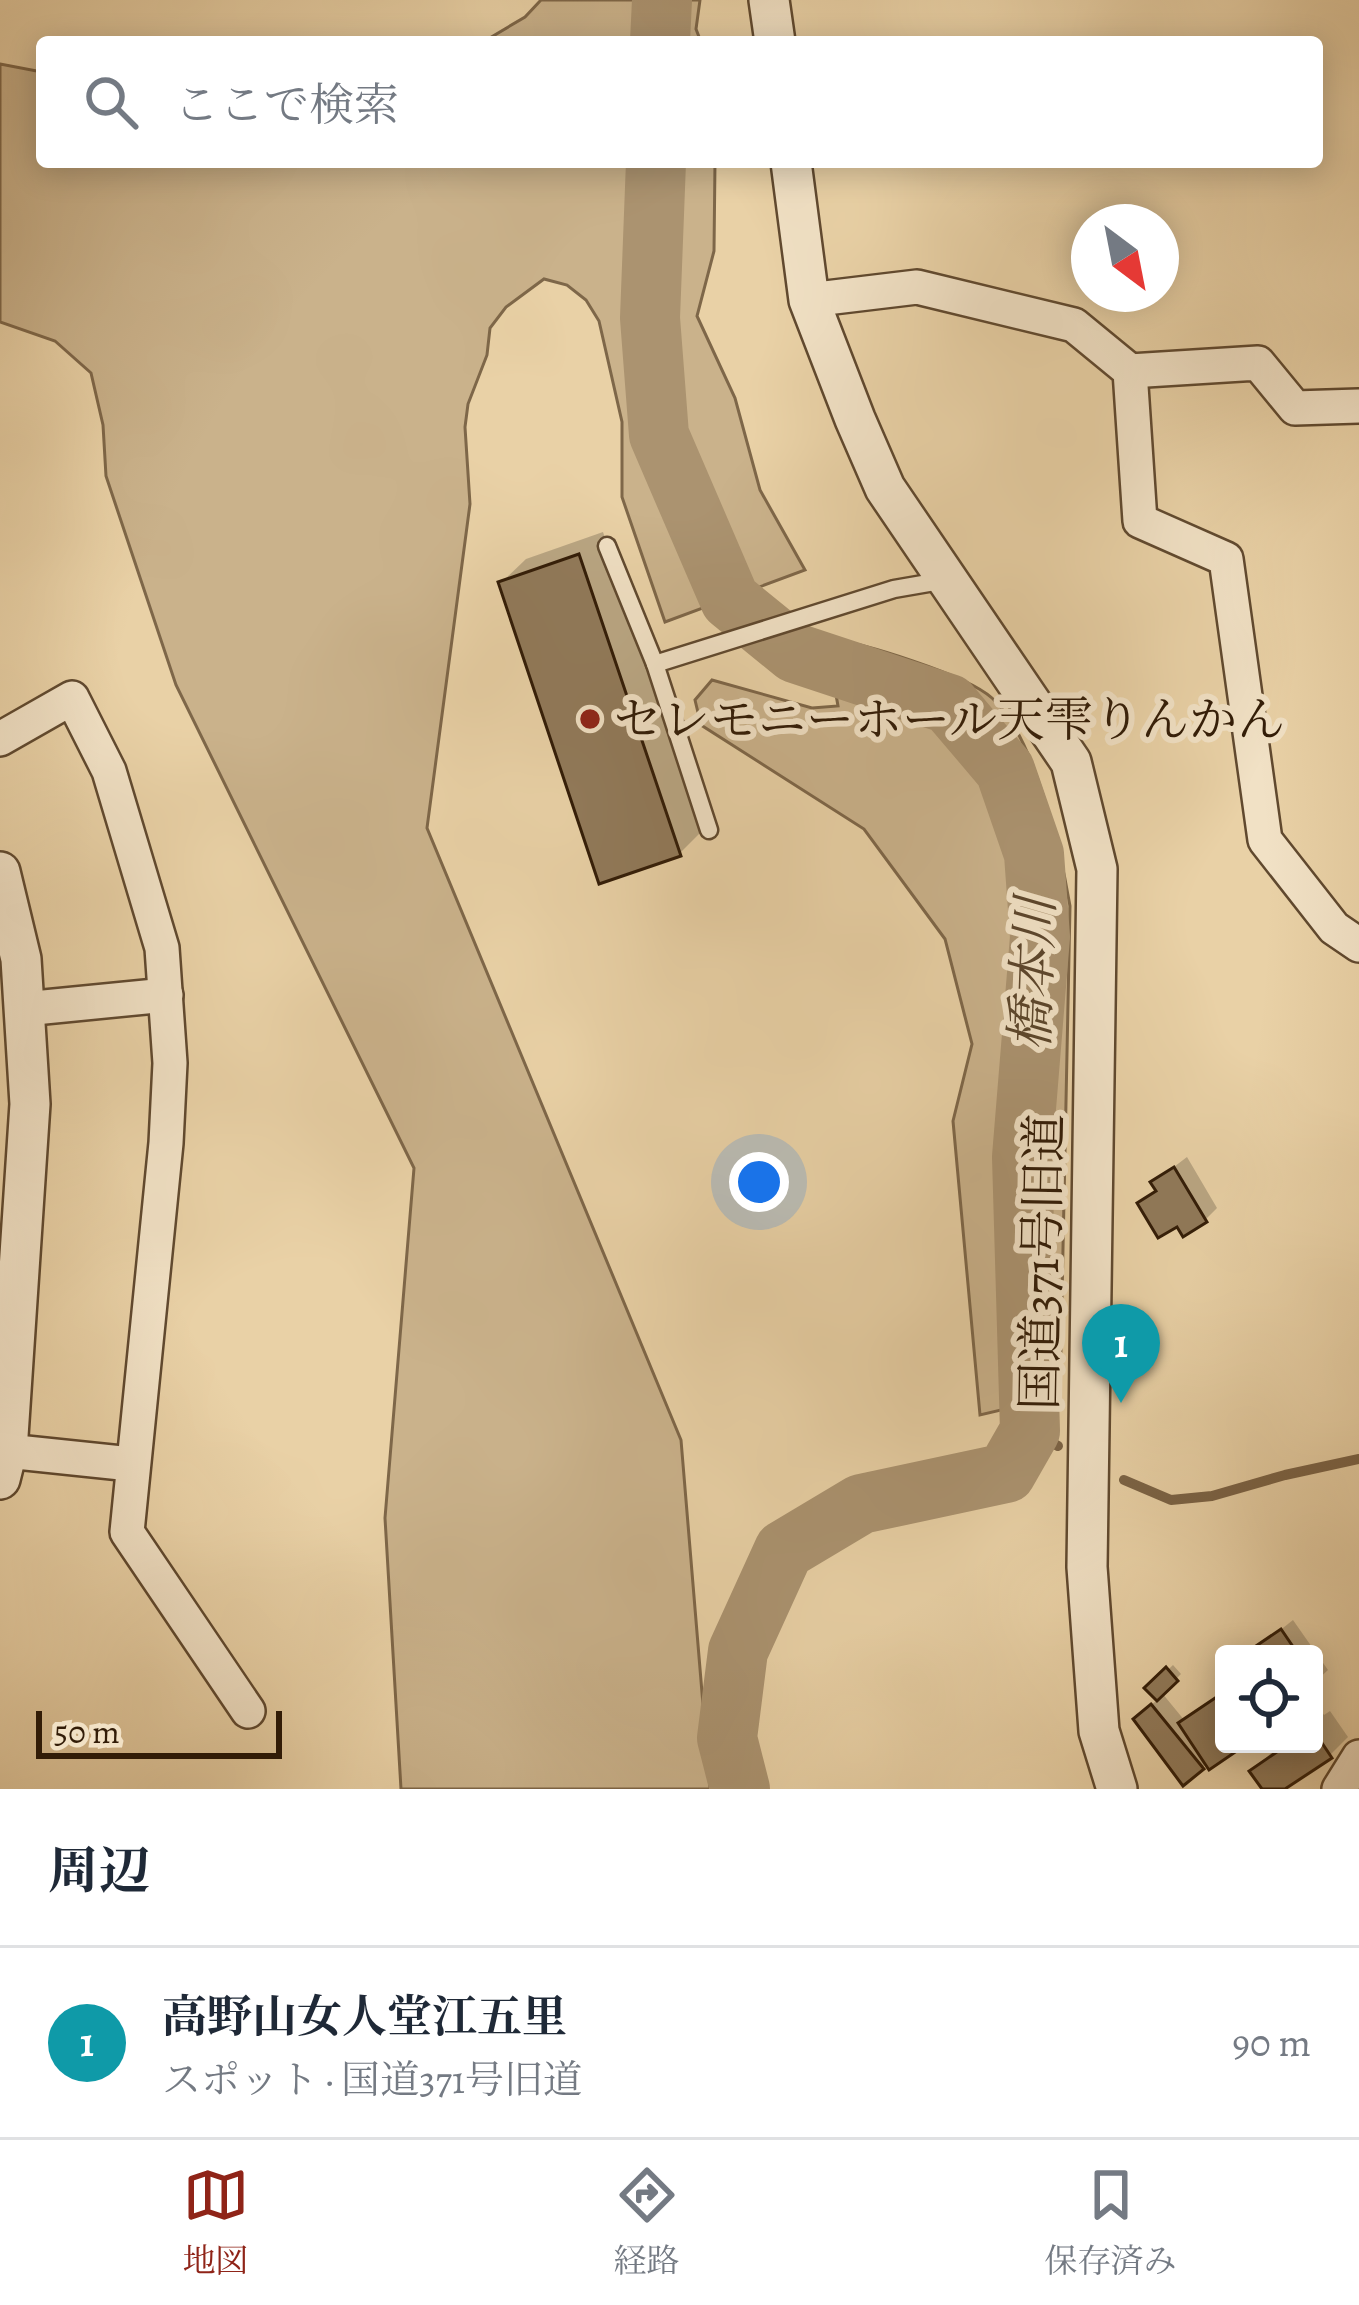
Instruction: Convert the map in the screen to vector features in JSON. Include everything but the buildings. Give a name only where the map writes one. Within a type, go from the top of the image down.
[{"type":"street","points":[[769,0],[774,36]]},
{"type":"street","name":"国道371号旧道","points":[[791,168],[809,300],[885,488],[1071,763],[1097,868],[1088,1567],[1099,1731],[1117,1789]]},
{"type":"street","points":[[809,300],[916,287],[1074,325],[1130,371],[1258,363],[1295,408],[1359,406]]},
{"type":"street","points":[[1130,371],[1139,521],[1226,559],[1265,840],[1334,928],[1359,945]]},
{"type":"street","points":[[0,740],[72,698],[110,771],[162,948],[170,1063],[166,1143],[131,1464],[128,1532],[248,1712]]},
{"type":"street","points":[[0,872],[21,959],[30,1104],[3,1465],[131,1464]]},
{"type":"street","points":[[24,1009],[166,995]]},
{"type":"street","points":[[1339,1789],[1359,1757]]},
{"type":"lane","points":[[607,546],[655,664],[709,830]]},
{"type":"lane","points":[[655,664],[894,589],[947,580]]},
{"type":"shaded area","points":[[541,0],[700,0],[699,36],[493,36],[525,17]]},
{"type":"shaded area","points":[[0,64],[36,71],[36,168],[715,168],[714,251],[697,316],[735,398],[760,490],[805,570],[665,622],[622,497],[622,422],[599,321],[586,300],[567,285],[544,279],[506,307],[490,328],[487,355],[468,404],[470,504],[427,828],[681,1440],[710,1789],[401,1789],[385,1518],[414,1168],[176,685],[106,476],[103,425],[91,373],[55,341],[0,322]]},
{"type":"shaded area","points":[[826,638],[913,661],[960,679],[992,698],[1021,739],[1043,796],[1070,906],[1060,1396],[980,1415],[953,1121],[972,1044],[945,939],[864,829],[701,725],[695,700],[712,680],[812,708],[838,706]]},
{"type":"waterway","name":"橋本川","points":[[660,36],[662,0]]},
{"type":"waterway","name":"橋本川","points":[[656,168],[650,318],[659,435],[730,600],[795,653],[949,704],[1005,770],[1034,854],[1040,937],[1022,1157],[1030,1431],[1006,1473],[861,1504],[784,1550],[738,1651],[727,1738],[740,1789]]},
{"type":"waterway","points":[[1030,1431],[1058,1446]]},
{"type":"waterway","points":[[1124,1480],[1171,1500],[1212,1496],[1359,1459]]},
{"type":"place","name":"セレモニーホール天雫りんかん","points":[[590,719]]},
{"type":"place","name":"高野山女人堂江五里","points":[[1121,1403]]}]
